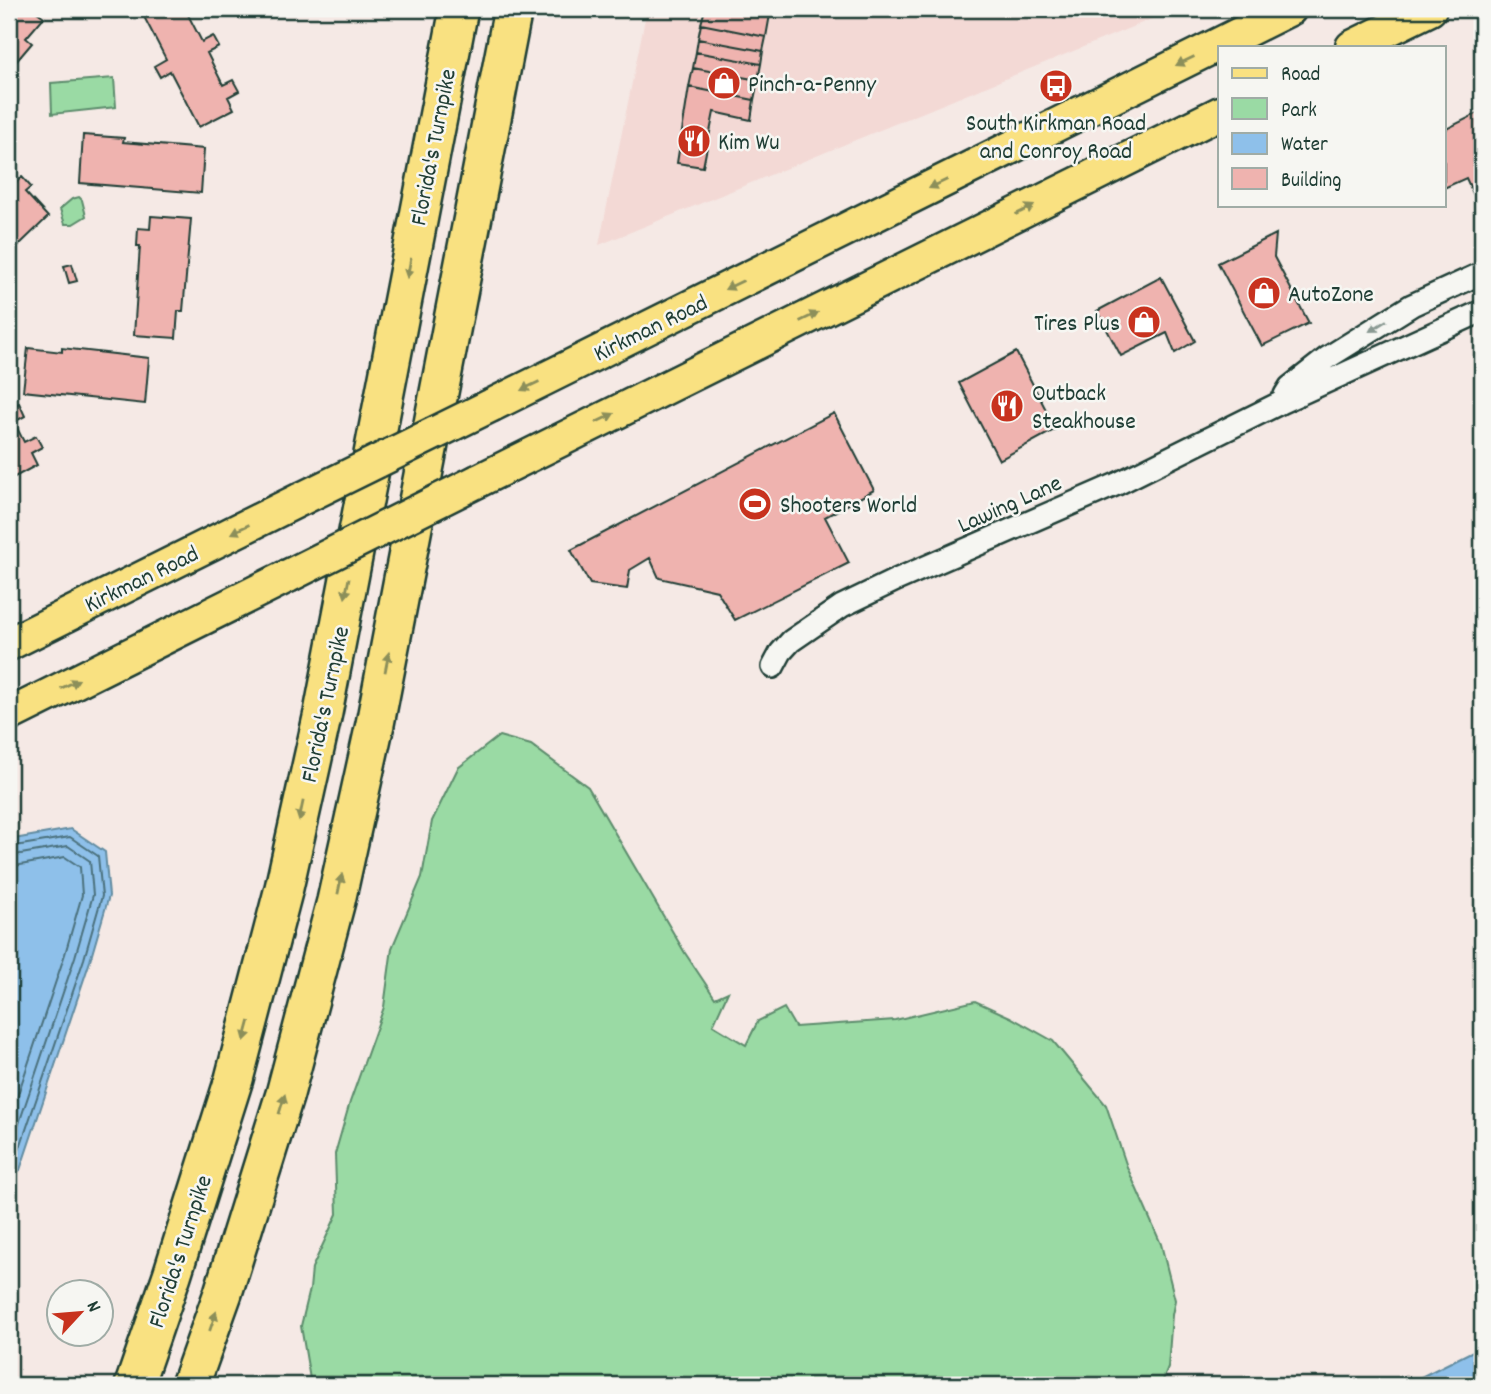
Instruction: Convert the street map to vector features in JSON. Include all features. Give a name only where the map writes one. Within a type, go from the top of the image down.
[{"type":"highway","name":"Florida's Turnpike","points":[[134,1385],[234,1079],[284,888],[323,713],[459,9]]},
{"type":"highway","points":[[190,1385],[223,1293],[285,1094],[336,901],[375,724],[513,9]]},
{"type":"main road","name":"Kirkman Road","points":[[9,644],[1290,9]]},
{"type":"main road","points":[[1355,46],[1430,9]]},
{"type":"main road","points":[[9,715],[1218,114]]},
{"type":"street","name":"Lawing Lane","points":[[1280,403],[1290,387],[1327,358],[1412,305],[1482,273]]},
{"type":"street","points":[[1412,305],[1427,337]]},
{"type":"street","name":"Lawing Lane","points":[[773,667],[791,641],[842,606],[1117,484],[1280,403],[1482,311]]},
{"type":"shaded area","points":[[647,9],[1176,9],[599,245]]},
{"type":"green space","points":[[114,78],[116,107],[52,114],[51,83]]},
{"type":"green space","points":[[79,197],[86,216],[73,224],[65,224],[60,209]]},
{"type":"green space","points":[[499,736],[531,745],[588,787],[685,953],[715,998],[728,992],[713,1025],[746,1045],[758,1021],[784,1008],[795,1027],[895,1020],[975,1001],[1053,1041],[1106,1105],[1127,1167],[1161,1244],[1175,1300],[1168,1368],[1161,1385],[311,1385],[301,1326],[312,1268],[337,1214],[335,1154],[350,1102],[384,1007],[392,948],[422,877],[432,821],[458,768]]},
{"type":"water","points":[[71,829],[105,852],[109,896],[20,1170],[9,1180],[9,842]]},
{"type":"water","points":[[1482,1348],[1482,1385],[1405,1385],[1473,1351]]},
{"type":"building","points":[[9,9],[33,9],[44,17],[26,38],[32,43],[9,70]]},
{"type":"building","points":[[140,9],[190,9],[186,11],[202,42],[213,36],[219,47],[207,53],[223,85],[233,80],[239,91],[228,97],[234,109],[199,127],[170,71],[160,77],[154,66],[166,59]]},
{"type":"building","points":[[705,9],[771,9],[766,37],[701,24]]},
{"type":"building","points":[[701,24],[766,37],[763,51],[698,39]]},
{"type":"building","points":[[698,39],[763,51],[761,64],[696,52]]},
{"type":"building","points":[[696,52],[761,64],[758,80],[693,68]]},
{"type":"building","name":"Pinch-a-Penny","points":[[693,68],[758,80],[754,100],[689,87]]},
{"type":"building","name":"Kim Wu","points":[[689,87],[754,100],[751,120],[714,112],[703,167],[677,163]]},
{"type":"building","points":[[1482,111],[1482,213],[1466,178],[1446,187],[1446,129]]},
{"type":"building","points":[[83,135],[124,138],[123,142],[204,149],[201,193],[80,183]]},
{"type":"building","points":[[22,177],[31,187],[25,192],[48,217],[19,245],[9,234],[9,184],[11,187]]},
{"type":"building","points":[[151,216],[191,219],[183,311],[178,311],[176,338],[134,335],[140,246],[137,246],[138,228],[150,229]]},
{"type":"building","name":"AutoZone","points":[[1276,234],[1274,257],[1309,323],[1262,346],[1218,263]]},
{"type":"building","points":[[72,264],[77,281],[69,283],[64,266]]},
{"type":"building","name":"Tires Plus","points":[[1161,277],[1195,341],[1175,353],[1167,333],[1121,356],[1097,311]]},
{"type":"building","points":[[28,348],[62,352],[62,348],[149,358],[145,404],[23,391]]},
{"type":"building","name":"Outback Steakhouse","points":[[1016,352],[1056,429],[999,460],[959,383]]},
{"type":"building","points":[[19,403],[25,416],[14,422],[24,442],[36,436],[42,447],[31,453],[37,465],[9,480],[9,409]]},
{"type":"building","name":"Shooters World","points":[[834,413],[874,490],[825,517],[849,563],[735,620],[717,591],[659,578],[650,558],[630,570],[627,589],[590,584],[571,550]]},
{"type":"place","name":"Pinch-a-Penny","points":[[724,83]]},
{"type":"place","name":"South Kirkman Road and Conroy Road","points":[[1056,86]]},
{"type":"place","name":"Kim Wu","points":[[694,141]]},
{"type":"place","name":"AutoZone","points":[[1264,293]]},
{"type":"place","name":"Tires Plus","points":[[1144,322]]},
{"type":"place","name":"Outback Steakhouse","points":[[1007,406]]},
{"type":"place","name":"Shooters World","points":[[755,504]]}]
